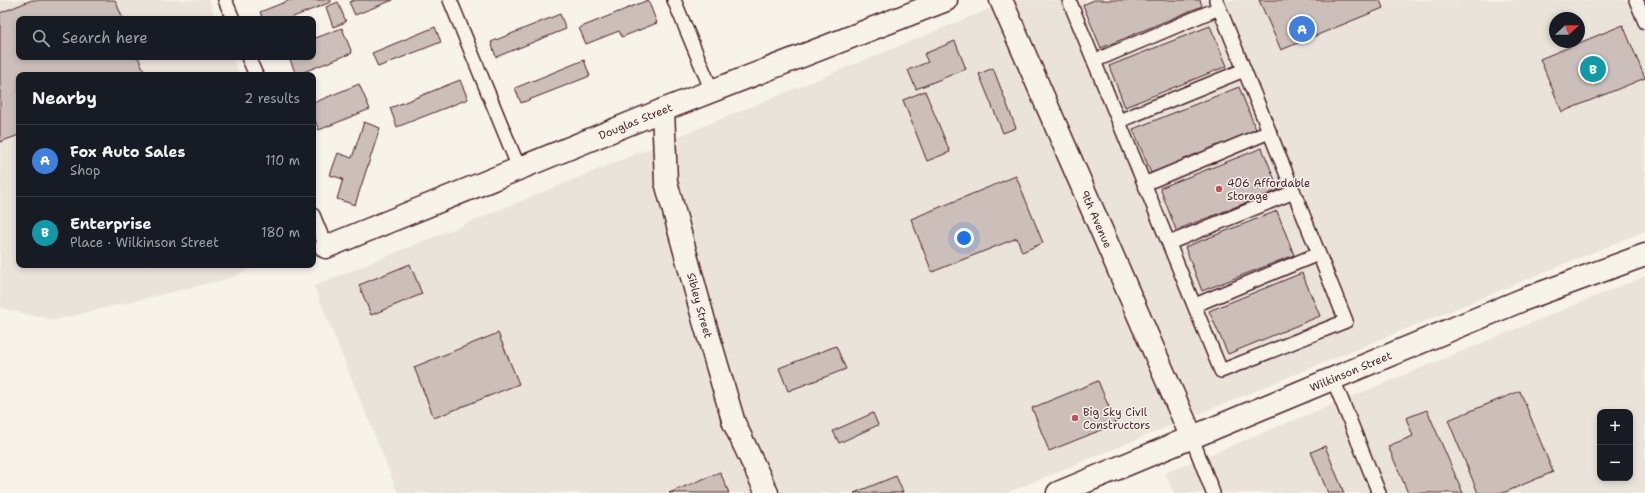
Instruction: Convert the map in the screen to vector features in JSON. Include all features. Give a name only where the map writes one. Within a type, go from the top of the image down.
[{"type":"street","name":"9th Avenue","points":[[1001,0],[1192,438]]},
{"type":"street","name":"Douglas Street","points":[[326,247],[712,90],[938,1]]},
{"type":"street","name":"Sibley Street","points":[[663,110],[666,182],[734,423],[767,493]]},
{"type":"street","name":"Wilkinson Street","points":[[1058,493],[1522,300],[1645,255]]},
{"type":"lane","points":[[225,0],[232,16]]},
{"type":"lane","points":[[450,0],[519,168]]},
{"type":"lane","points":[[674,0],[712,90]]},
{"type":"lane","points":[[1070,0],[1094,61],[1119,120],[1144,184],[1222,371],[1346,321],[1217,4],[1094,61]]},
{"type":"lane","points":[[1636,0],[1645,22]]},
{"type":"lane","points":[[249,60],[255,72]]},
{"type":"lane","points":[[1119,120],[1244,70]]},
{"type":"lane","points":[[1144,184],[1269,132]]},
{"type":"lane","points":[[1169,243],[1294,192]]},
{"type":"lane","points":[[316,222],[326,247]]},
{"type":"lane","points":[[1195,305],[1318,254]]},
{"type":"lane","points":[[1333,379],[1379,493]]},
{"type":"lane","points":[[1192,438],[1213,493]]},
{"type":"shaded area","points":[[0,0],[209,0],[215,16],[16,16],[16,60],[233,60],[239,72],[16,72],[16,268],[252,268],[231,278],[55,320],[0,308]]},
{"type":"shaded area","points":[[1011,0],[1645,0],[1645,231],[1006,493],[398,493],[314,286]]},
{"type":"shaded area","points":[[1645,276],[1645,493],[1174,493],[1165,473]]},
{"type":"building","points":[[32,0],[115,0],[122,16],[16,16],[16,60],[139,60],[145,72],[16,72],[16,136],[0,142],[0,13]]},
{"type":"building","points":[[290,0],[331,0],[331,2],[296,16],[262,16],[260,12]]},
{"type":"building","points":[[355,0],[393,0],[355,15],[349,2]]},
{"type":"building","points":[[648,0],[657,23],[622,37],[619,31],[586,44],[579,28]]},
{"type":"building","points":[[1094,0],[1200,0],[1202,6],[1101,48],[1083,5]]},
{"type":"building","points":[[1259,0],[1380,0],[1383,8],[1281,50]]},
{"type":"building","points":[[338,2],[346,22],[333,27],[326,7]]},
{"type":"building","points":[[560,14],[566,29],[496,57],[491,42]]},
{"type":"building","points":[[1623,25],[1645,78],[1562,112],[1540,59],[1567,48],[1585,48],[1585,41]]},
{"type":"building","points":[[1210,26],[1227,66],[1125,107],[1109,66]]},
{"type":"building","points":[[435,27],[441,42],[378,67],[372,53]]},
{"type":"building","points":[[342,28],[352,53],[304,72],[295,72],[290,60],[316,60],[316,38]]},
{"type":"building","points":[[955,41],[966,69],[916,89],[908,70],[928,62],[924,54]]},
{"type":"building","points":[[584,60],[590,76],[521,103],[515,88]]},
{"type":"building","points":[[993,68],[1016,128],[1003,133],[979,74]]},
{"type":"building","points":[[460,80],[468,99],[397,127],[390,108]]},
{"type":"building","points":[[359,84],[370,109],[319,130],[316,123],[316,102]]},
{"type":"building","points":[[1239,87],[1257,132],[1151,173],[1133,129]]},
{"type":"building","points":[[925,91],[950,152],[927,161],[903,100]]},
{"type":"building","points":[[364,122],[380,128],[355,205],[337,199],[343,179],[330,175],[338,153],[352,158]]},
{"type":"building","name":"406 Affordable Storage","points":[[1262,148],[1279,190],[1176,230],[1160,188]]},
{"type":"building","points":[[1016,176],[1043,243],[1022,252],[1017,238],[932,272],[911,219]]},
{"type":"building","points":[[1277,211],[1294,255],[1202,291],[1185,247]]},
{"type":"building","points":[[410,264],[422,294],[371,315],[359,285]]},
{"type":"building","points":[[1302,273],[1320,316],[1228,354],[1209,311]]},
{"type":"building","points":[[498,333],[519,384],[434,418],[414,367]]},
{"type":"building","points":[[836,346],[846,369],[788,391],[779,368]]},
{"type":"building","points":[[1098,381],[1116,424],[1049,451],[1032,408]]},
{"type":"building","points":[[1520,391],[1553,472],[1503,493],[1478,493],[1448,420]]},
{"type":"building","points":[[1427,410],[1463,493],[1408,493],[1388,446],[1413,436],[1406,418]]},
{"type":"building","points":[[873,413],[878,425],[839,443],[833,431]]},
{"type":"building","points":[[1325,446],[1344,493],[1328,493],[1311,452]]},
{"type":"building","points":[[720,472],[729,493],[669,493]]},
{"type":"building","points":[[896,476],[903,492],[854,493]]},
{"type":"place","name":"Fox Auto Sales","points":[[1302,29]]},
{"type":"place","name":"Enterprise","points":[[1593,69]]},
{"type":"place","name":"406 Affordable Storage","points":[[1219,189]]},
{"type":"place","name":"Big Sky Civil Constructors","points":[[1075,418]]}]
